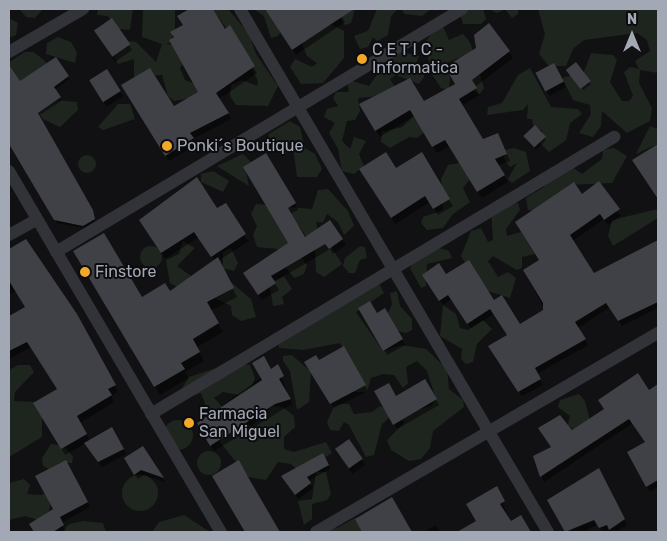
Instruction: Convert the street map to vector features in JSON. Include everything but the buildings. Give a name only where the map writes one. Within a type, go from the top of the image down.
[{"type":"street","points":[[9,52],[83,9]]},
{"type":"street","points":[[240,9],[548,532]]},
{"type":"street","points":[[56,252],[462,9]]},
{"type":"street","points":[[152,414],[614,137]]},
{"type":"street","points":[[9,171],[36,220],[221,532]]},
{"type":"street","points":[[9,235],[36,220]]},
{"type":"street","points":[[316,532],[658,333]]},
{"type":"shaded area","points":[[19,9],[43,9],[35,18],[26,17]]},
{"type":"shaded area","points":[[98,9],[133,9],[130,30],[117,29],[108,16],[97,15]]},
{"type":"shaded area","points":[[143,9],[175,9],[175,29],[170,43],[165,43],[177,46],[185,60],[180,68],[185,80],[199,85],[197,97],[174,101],[168,96],[162,75],[134,77],[134,59],[118,64],[114,56],[128,41],[136,42],[156,62],[162,44],[142,37]]},
{"type":"shaded area","points":[[212,9],[228,9],[249,34],[256,54],[278,86],[268,106],[236,105],[230,96],[231,85],[242,80],[257,86],[258,81],[231,28],[225,29],[213,18]]},
{"type":"shaded area","points":[[254,9],[267,9],[281,31],[278,36],[271,38],[264,16]]},
{"type":"shaded area","points":[[298,9],[319,9],[323,20],[344,31],[344,58],[323,83],[301,84],[290,67],[295,59],[312,67],[317,63],[307,56],[302,44],[310,34]]},
{"type":"shaded area","points":[[341,9],[355,9],[351,23],[345,25],[341,20]]},
{"type":"shaded area","points":[[377,9],[398,9],[391,16],[388,35],[377,41],[373,37],[368,47],[360,49],[354,36],[368,31]]},
{"type":"shaded area","points":[[402,9],[431,9],[422,16],[404,14]]},
{"type":"shaded area","points":[[459,9],[483,9],[486,19],[481,24],[463,24]]},
{"type":"shaded area","points":[[489,9],[505,9],[497,13]]},
{"type":"shaded area","points":[[505,9],[518,9],[518,14],[512,18]]},
{"type":"shaded area","points":[[538,9],[658,9],[658,73],[640,70],[639,83],[652,108],[650,121],[627,133],[602,111],[601,126],[593,137],[579,133],[591,114],[590,105],[573,100],[562,78],[584,72],[591,53],[613,55],[617,60],[610,82],[622,101],[629,101],[633,96],[624,72],[630,67],[639,69],[635,61],[650,51],[647,40],[637,33],[584,40],[573,49],[566,66],[549,66],[539,54],[545,34]]},
{"type":"shaded area","points":[[9,18],[18,23],[16,35],[9,38]]},
{"type":"shaded area","points":[[441,22],[449,40],[463,34],[470,42],[484,88],[479,95],[471,87],[473,82],[468,79],[464,56],[448,62],[445,71],[450,76],[449,90],[441,88],[431,73],[425,42]]},
{"type":"shaded area","points":[[58,37],[71,42],[77,53],[75,63],[46,54],[47,43]]},
{"type":"shaded area","points":[[395,50],[419,56],[416,64],[425,67],[424,77],[419,84],[396,75],[390,79],[400,94],[358,98],[360,111],[355,120],[347,121],[342,141],[350,149],[354,137],[366,141],[359,154],[364,166],[354,174],[342,171],[338,149],[329,133],[335,123],[324,117],[327,109],[338,106],[333,98],[336,92],[349,92],[346,79],[369,86]]},
{"type":"shaded area","points":[[25,52],[34,52],[47,63],[46,68],[26,77],[46,106],[52,100],[77,102],[78,110],[60,127],[43,119],[9,74],[9,62]]},
{"type":"shaded area","points":[[530,68],[551,107],[578,109],[582,114],[570,123],[566,140],[549,152],[540,143],[542,130],[534,129],[532,119],[527,119],[528,104],[523,110],[487,115],[488,107],[502,103],[518,75]]},
{"type":"shaded area","points":[[118,104],[130,104],[135,119],[103,130],[98,127]]},
{"type":"shaded area","points":[[416,114],[431,127],[417,138],[409,137],[390,148],[381,142],[382,132],[402,127]]},
{"type":"shaded area","points":[[290,121],[300,127],[305,148],[315,154],[322,169],[317,177],[297,177],[293,147],[284,155],[268,142],[269,134]]},
{"type":"shaded area","points":[[650,126],[658,129],[658,144],[636,154]]},
{"type":"shaded area","points":[[514,148],[526,152],[530,171],[512,183],[508,179],[517,163],[510,167],[504,159],[505,150]]},
{"type":"shaded area","points":[[614,148],[627,156],[612,183],[569,185],[542,211],[528,210],[526,198],[544,187],[545,180],[572,167],[582,174],[602,159],[603,150]]},
{"type":"shaded area","points":[[243,154],[251,162],[246,172],[249,186],[217,166]]},
{"type":"shaded area","points":[[83,155],[91,155],[96,160],[94,171],[83,173],[78,168],[78,160]]},
{"type":"shaded area","points":[[460,163],[470,179],[463,188],[470,202],[453,214],[443,228],[427,230],[421,223],[423,217],[443,210],[441,179],[448,165]]},
{"type":"shaded area","points":[[213,171],[229,181],[223,192],[201,182],[201,174]]},
{"type":"shaded area","points":[[328,189],[348,211],[354,226],[344,235],[338,222],[327,214],[323,222],[316,222],[319,235],[308,240],[299,226],[286,221],[281,231],[307,265],[304,274],[294,278],[278,258],[277,249],[257,247],[253,235],[257,226],[251,214],[256,204],[312,209],[318,190]]},
{"type":"shaded area","points":[[507,203],[518,203],[520,210],[506,229],[507,236],[521,232],[535,254],[522,257],[522,268],[517,270],[493,256],[488,261],[498,277],[508,272],[516,278],[510,298],[482,289],[461,256],[471,231],[481,228],[488,242],[493,240],[491,209]]},
{"type":"shaded area","points":[[658,209],[658,218],[613,246],[608,236],[612,220]]},
{"type":"shaded area","points":[[183,241],[195,248],[177,266],[194,278],[177,287],[170,283],[166,260],[179,254]]},
{"type":"shaded area","points":[[328,242],[342,264],[324,277],[316,272],[315,248]]},
{"type":"shaded area","points":[[151,246],[159,249],[162,257],[159,265],[151,268],[143,265],[140,257],[143,249]]},
{"type":"shaded area","points":[[360,246],[365,247],[367,258],[360,260],[355,273],[349,273],[343,266],[345,258]]},
{"type":"shaded area","points":[[433,246],[449,251],[452,258],[427,264],[426,286],[421,288],[410,268],[414,259]]},
{"type":"shaded area","points":[[231,248],[238,263],[234,271],[223,268],[223,252]]},
{"type":"shaded area","points":[[284,276],[292,289],[282,297],[284,304],[273,306],[269,283]]},
{"type":"shaded area","points":[[231,282],[251,299],[256,317],[241,321],[232,315],[231,306],[215,298]]},
{"type":"shaded area","points":[[379,283],[384,293],[356,312],[383,351],[401,345],[426,349],[447,369],[449,389],[463,400],[464,407],[433,431],[430,448],[421,459],[409,461],[391,450],[387,440],[404,423],[399,414],[411,398],[418,410],[432,405],[435,396],[427,371],[417,361],[406,367],[408,383],[403,388],[394,375],[383,374],[371,378],[367,392],[354,392],[358,377],[340,343],[303,350],[279,348],[278,341]]},
{"type":"shaded area","points":[[397,291],[400,306],[412,319],[412,330],[406,333],[398,331],[388,313],[392,304],[390,293]]},
{"type":"shaded area","points":[[443,305],[456,314],[460,328],[468,330],[483,320],[492,329],[477,344],[473,362],[466,364],[461,359],[462,349],[440,336]]},
{"type":"shaded area","points":[[292,355],[311,372],[309,402],[297,410],[290,371],[283,361],[283,356]]},
{"type":"shaded area","points":[[234,362],[250,365],[255,378],[252,386],[239,395],[223,392],[214,398],[228,413],[212,422],[201,393],[187,398],[182,388],[189,377]]},
{"type":"shaded area","points":[[18,365],[30,365],[34,372],[15,392],[14,401],[35,402],[42,409],[42,437],[9,457],[9,370]]},
{"type":"shaded area","points":[[579,394],[585,401],[590,421],[576,431],[568,425],[570,416],[558,407],[560,400]]},
{"type":"shaded area","points":[[349,404],[354,414],[372,412],[380,406],[387,410],[389,418],[382,424],[374,455],[366,457],[349,425],[344,422],[339,431],[330,430],[327,422],[334,406]]},
{"type":"shaded area","points":[[272,406],[283,407],[294,416],[295,427],[284,437],[284,449],[294,452],[326,442],[332,453],[300,473],[291,464],[278,462],[266,480],[248,477],[219,441],[225,432],[252,426]]},
{"type":"shaded area","points":[[178,420],[189,424],[193,435],[189,446],[178,450],[167,446],[163,435],[167,424]]},
{"type":"shaded area","points":[[51,444],[64,446],[73,457],[72,463],[59,463],[51,470],[43,466],[42,458]]},
{"type":"shaded area","points":[[209,451],[218,454],[221,463],[218,472],[209,475],[200,472],[197,463],[200,454]]},
{"type":"shaded area","points":[[316,472],[326,472],[331,494],[327,500],[312,504],[312,519],[304,525],[298,501],[312,499]]},
{"type":"shaded area","points":[[140,475],[153,480],[158,493],[153,506],[140,511],[127,506],[122,493],[127,480]]},
{"type":"shaded area","points":[[24,479],[30,485],[27,494],[41,495],[54,489],[49,511],[38,520],[25,516],[9,520],[9,483]]},
{"type":"shaded area","points":[[184,515],[210,532],[152,532],[159,522]]},
{"type":"shaded area","points":[[355,518],[367,532],[322,532],[339,527]]},
{"type":"shaded area","points":[[83,521],[103,523],[106,532],[62,532],[69,524]]},
{"type":"place","name":"C E T I C - Informatica","points":[[362,59]]},
{"type":"place","name":"Ponki´s Boutique","points":[[167,146]]},
{"type":"place","name":"Finstore","points":[[85,272]]},
{"type":"place","name":"Farmacia San Miguel","points":[[189,423]]}]
